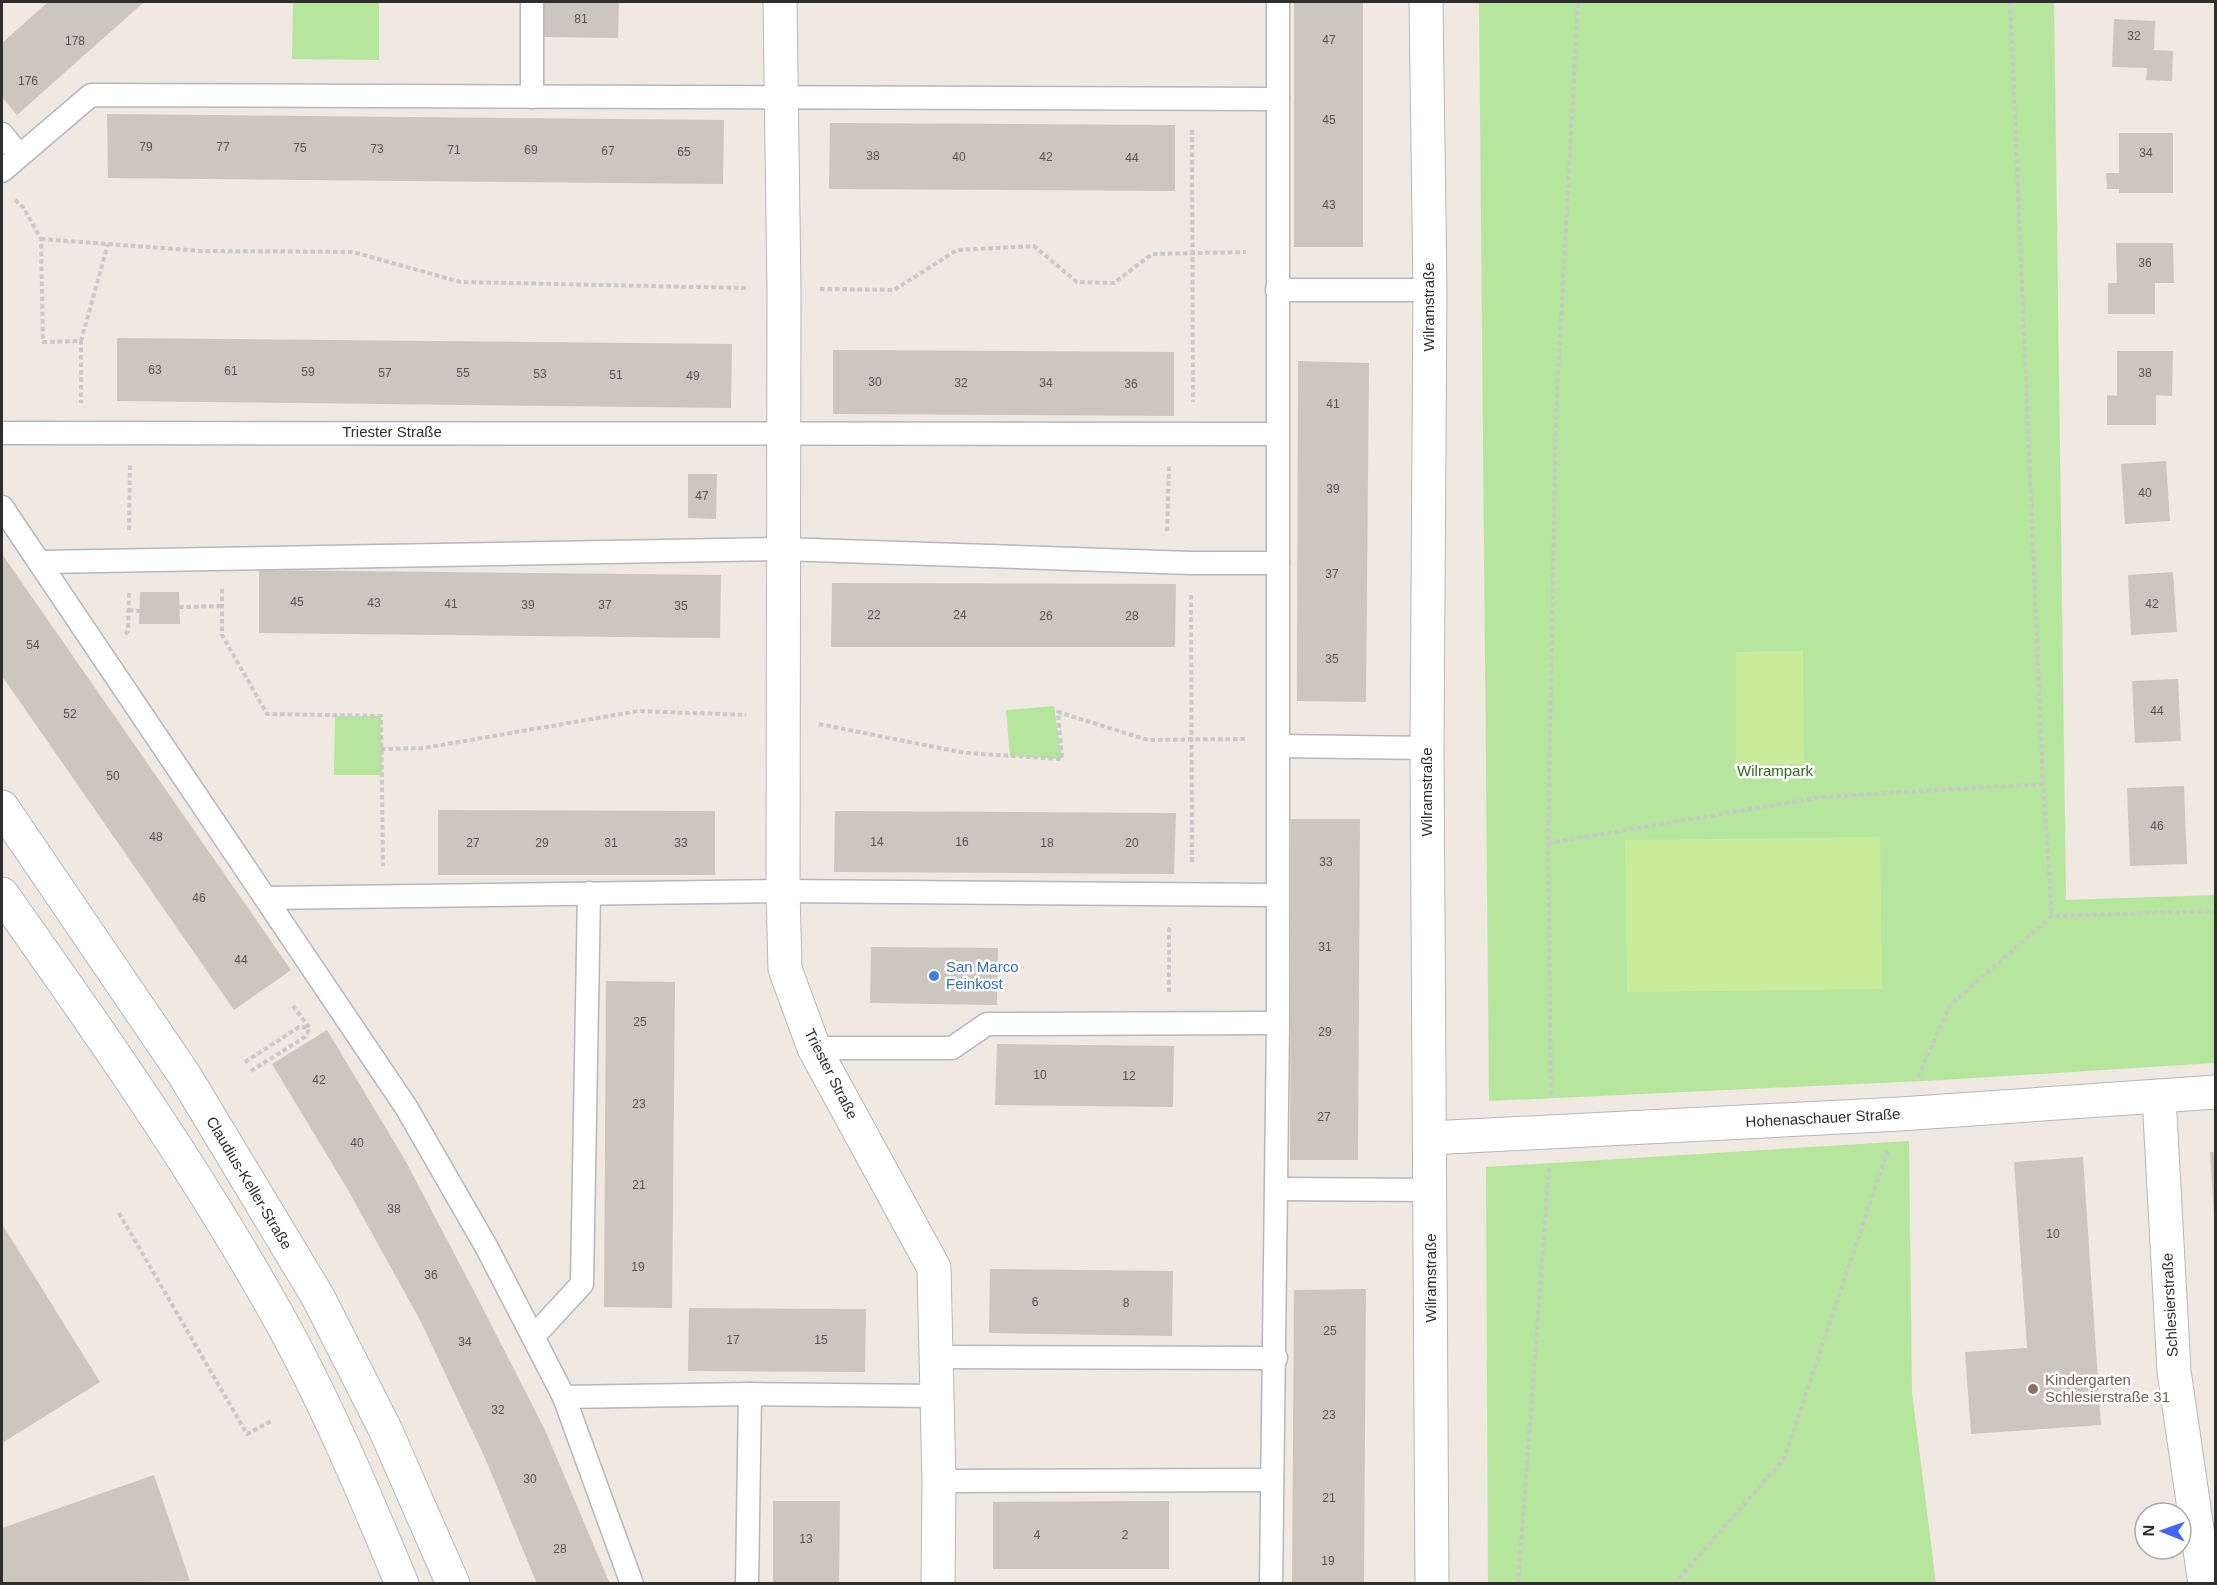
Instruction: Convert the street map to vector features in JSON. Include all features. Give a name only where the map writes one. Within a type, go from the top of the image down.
[{"type":"street","name":"Triester Straße","points":[[780,2],[784,289],[782,716],[785,969],[814,1048],[934,1268],[939,1481],[938,1584]]},
{"type":"street","name":"Wilramstraße","points":[[1426,2],[1430,290],[1427,748],[1432,1584]]},
{"type":"street","name":"Claudius-Keller-Straße","points":[[2,807],[185,1076],[318,1297],[385,1429],[453,1584]]},
{"type":"street","points":[[2,894],[178,1148],[278,1316],[347,1453],[402,1584]]},
{"type":"street","name":"Hohenaschauer Straße","points":[[1430,1138],[1900,1114],[2216,1092]]},
{"type":"street","name":"Schlesierstraße","points":[[2159,1097],[2174,1371],[2205,1584]]},
{"type":"lane","points":[[532,2],[532,97]]},
{"type":"lane","points":[[1271,1584],[1276,1358],[1278,1023],[1276,895],[1279,743],[1276,434],[1278,2]]},
{"type":"lane","points":[[2,171],[91,95],[1278,99]]},
{"type":"lane","points":[[2,134],[19,155]]},
{"type":"lane","points":[[1277,290],[1430,290]]},
{"type":"lane","name":"Triester Straße","points":[[2,433],[81,431],[782,433]]},
{"type":"lane","points":[[782,433],[1276,434]]},
{"type":"lane","points":[[2,507],[406,1107],[487,1248],[564,1397],[632,1584]]},
{"type":"lane","points":[[41,562],[782,549],[1191,563],[1278,563]]},
{"type":"lane","points":[[1279,743],[1427,748]]},
{"type":"lane","points":[[267,898],[783,891],[1276,895]]},
{"type":"lane","points":[[533,1336],[582,1284],[589,893]]},
{"type":"lane","points":[[814,1048],[952,1048],[987,1024],[1278,1023]]},
{"type":"lane","points":[[1276,1189],[1430,1190]]},
{"type":"lane","points":[[935,1357],[1276,1358]]},
{"type":"lane","points":[[564,1397],[750,1394],[937,1396]]},
{"type":"lane","points":[[747,1584],[750,1394]]},
{"type":"lane","points":[[939,1481],[1272,1480]]},
{"type":"path","points":[[1518,1584],[1552,1133],[1548,843],[1556,414],[1578,2]]},
{"type":"path","points":[[2010,2],[2043,784],[2052,916]]},
{"type":"path","points":[[9,195],[23,207],[41,239],[43,342],[81,341]]},
{"type":"path","points":[[41,239],[202,252],[353,252],[460,282],[784,289]]},
{"type":"path","points":[[81,431],[81,341],[108,244]]},
{"type":"path","points":[[832,289],[894,290],[957,250],[1034,246],[1077,282],[1114,284],[1152,254],[1278,251]]},
{"type":"path","points":[[222,559],[222,635],[267,714],[381,716],[383,896]]},
{"type":"path","points":[[179,607],[222,606]]},
{"type":"path","points":[[129,610],[140,611]]},
{"type":"path","points":[[381,749],[424,748],[638,711],[782,716],[965,753],[1062,759],[1058,712],[1148,740],[1279,743]]},
{"type":"path","points":[[1548,843],[1822,797],[2043,784]]},
{"type":"path","points":[[293,1006],[310,1028]]},
{"type":"path","points":[[244,1062],[299,1027],[310,1028]]},
{"type":"path","points":[[251,1071],[305,1036],[310,1028]]},
{"type":"path","points":[[119,1213],[247,1434],[273,1420]]},
{"type":"path","points":[[1674,1584],[1784,1459]]},
{"type":"green space","points":[[293,2],[379,2],[379,60],[292,59]]},
{"type":"green space","name":"Wilrampark","points":[[1479,2],[2054,2],[2066,900],[2215,895],[2215,1063],[1943,1080],[1489,1101]]},
{"type":"green space","points":[[1803,651],[1804,764],[1736,765],[1736,652]]},
{"type":"green space","points":[[1054,706],[1062,759],[1010,756],[1006,710]]},
{"type":"green space","points":[[335,716],[381,716],[382,775],[334,775]]},
{"type":"green space","points":[[1880,837],[1882,989],[1627,992],[1625,840]]},
{"type":"green space","points":[[1909,1141],[1912,1393],[1936,1583],[1488,1583],[1486,1167]]},
{"type":"building","points":[[48,2],[144,2],[17,115],[2,97],[2,43]]},
{"type":"building","points":[[544,2],[619,2],[618,38],[543,37]]},
{"type":"building","points":[[1294,2],[1363,2],[1363,247],[1294,247]]},
{"type":"building","points":[[2114,19],[2155,21],[2154,50],[2173,51],[2172,81],[2146,80],[2147,68],[2112,67]]},
{"type":"building","points":[[107,114],[724,120],[723,184],[108,178]]},
{"type":"building","points":[[830,123],[1175,125],[1175,191],[829,189]]},
{"type":"building","points":[[2119,133],[2173,133],[2173,193],[2119,193],[2119,189],[2107,189],[2106,173],[2119,173]]},
{"type":"building","points":[[2116,243],[2173,243],[2174,283],[2155,283],[2155,314],[2108,314],[2108,283],[2117,283]]},
{"type":"building","points":[[117,338],[732,344],[731,408],[117,401]]},
{"type":"building","points":[[833,350],[1174,352],[1174,416],[833,414]]},
{"type":"building","points":[[2117,351],[2173,351],[2172,396],[2156,395],[2156,425],[2107,425],[2107,395],[2117,396]]},
{"type":"building","points":[[1298,361],[1369,363],[1366,702],[1297,701]]},
{"type":"building","points":[[2166,461],[2170,521],[2125,524],[2121,464]]},
{"type":"building","points":[[688,474],[717,474],[716,519],[688,518]]},
{"type":"building","points":[[2,554],[291,970],[234,1010],[2,676]]},
{"type":"building","points":[[259,570],[721,575],[720,638],[259,633]]},
{"type":"building","points":[[2173,572],[2177,632],[2131,635],[2128,575]]},
{"type":"building","points":[[832,583],[1176,584],[1175,647],[831,647]]},
{"type":"building","points":[[140,592],[179,592],[180,624],[139,624]]},
{"type":"building","points":[[2178,679],[2181,741],[2135,743],[2132,681]]},
{"type":"building","points":[[2184,786],[2187,864],[2130,866],[2127,788]]},
{"type":"building","points":[[438,810],[715,811],[715,875],[438,875]]},
{"type":"building","points":[[835,811],[1176,813],[1174,874],[834,872]]},
{"type":"building","points":[[1291,819],[1360,819],[1358,1160],[1290,1160]]},
{"type":"building","name":"San Marco Feinkost","points":[[871,947],[998,948],[997,1005],[870,1003]]},
{"type":"building","points":[[606,981],[675,982],[672,1308],[604,1307]]},
{"type":"building","points":[[327,1030],[405,1160],[545,1430],[610,1584],[537,1584],[485,1458],[421,1322],[348,1190],[272,1064]]},
{"type":"building","points":[[997,1044],[1174,1046],[1173,1107],[995,1105]]},
{"type":"building","points":[[2210,1152],[2216,1152],[2216,1216],[2214,1216]]},
{"type":"building","points":[[2083,1157],[2101,1425],[1971,1434],[1965,1352],[2027,1348],[2014,1162]]},
{"type":"building","points":[[2,1224],[100,1382],[2,1443]]},
{"type":"building","points":[[990,1269],[1173,1271],[1172,1336],[989,1333]]},
{"type":"building","points":[[1366,1289],[1364,1584],[1292,1584],[1294,1290]]},
{"type":"building","points":[[689,1308],[866,1309],[865,1372],[688,1371]]},
{"type":"building","points":[[154,1475],[190,1581],[2,1584],[2,1528]]},
{"type":"building","points":[[773,1501],[840,1501],[839,1584],[773,1584]]},
{"type":"building","points":[[1169,1501],[1169,1569],[993,1569],[993,1502]]},
{"type":"place","name":"San Marco Feinkost","points":[[934,976]]},
{"type":"place","name":"Kindergarten Schlesierstraße 31","points":[[2033,1389]]}]
